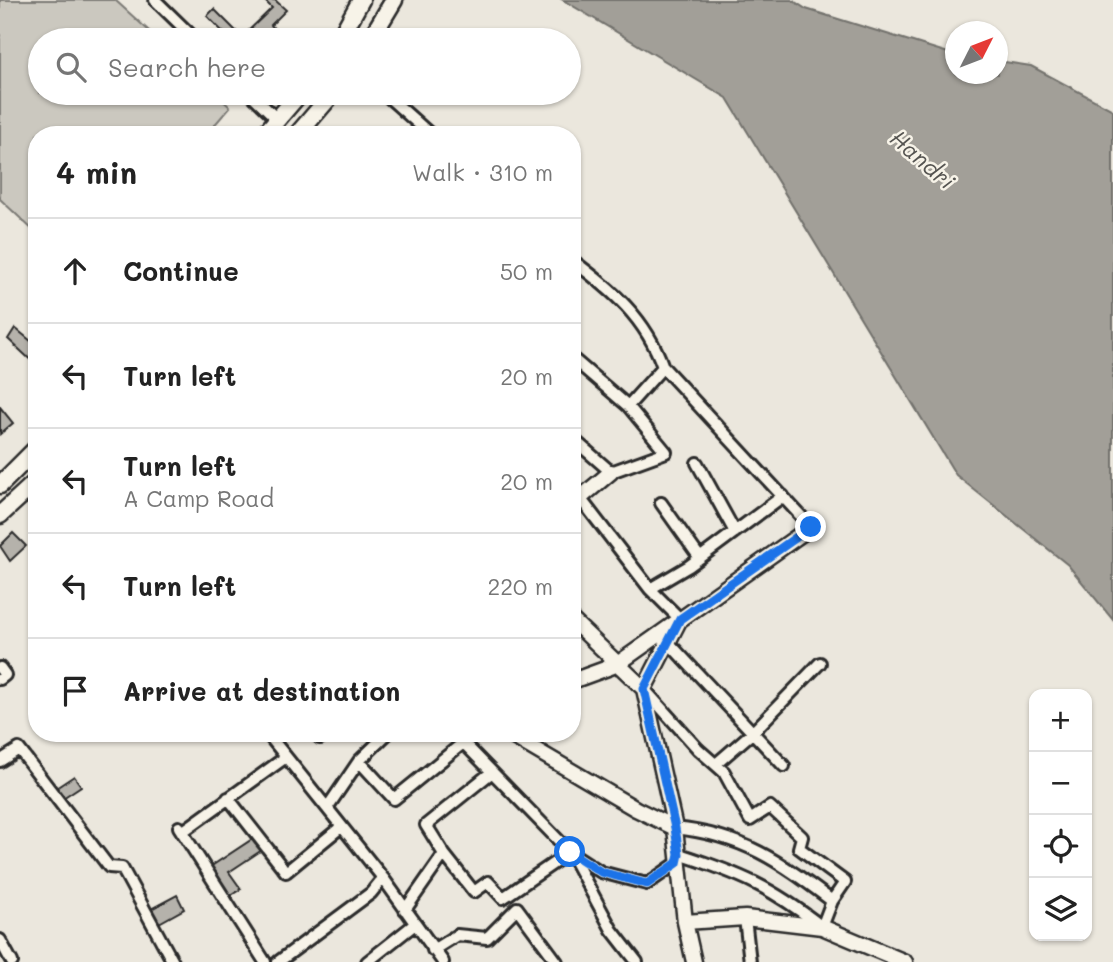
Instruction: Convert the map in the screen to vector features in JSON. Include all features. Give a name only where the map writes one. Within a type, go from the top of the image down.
[{"type":"main road","points":[[346,28],[361,0]]},
{"type":"main road","points":[[377,28],[392,4]]},
{"type":"main road","points":[[271,126],[289,105]]},
{"type":"main road","points":[[307,105],[315,114]]},
{"type":"main road","points":[[304,126],[323,105]]},
{"type":"main road","points":[[0,485],[28,457]]},
{"type":"main road","points":[[0,515],[28,495]]},
{"type":"street","points":[[155,0],[184,28]]},
{"type":"street","points":[[262,105],[277,119]]},
{"type":"street","points":[[397,105],[421,126]]},
{"type":"street","points":[[581,267],[619,295],[656,346],[663,367],[811,527],[616,664],[581,678]]},
{"type":"street","points":[[581,366],[628,406],[666,452],[611,472],[581,497]]},
{"type":"street","points":[[628,406],[663,367]]},
{"type":"street","points":[[581,446],[611,472]]},
{"type":"street","points":[[697,463],[735,532]]},
{"type":"street","points":[[650,589],[700,558],[783,496]]},
{"type":"street","points":[[661,503],[700,558]]},
{"type":"street","points":[[581,507],[650,589],[680,619]]},
{"type":"street","points":[[680,619],[644,689],[675,828],[690,961]]},
{"type":"street","points":[[581,629],[644,689],[724,772],[750,820],[769,807],[802,837],[799,848],[845,882],[832,901],[822,927]]},
{"type":"street","points":[[668,642],[784,766]]},
{"type":"street","points":[[716,764],[753,732],[820,663]]},
{"type":"street","points":[[0,668],[5,675],[0,679]]},
{"type":"street","points":[[274,742],[383,878],[443,962]]},
{"type":"street","points":[[327,808],[359,761],[379,742]]},
{"type":"street","points":[[523,742],[675,828],[712,832],[777,860],[832,901]]},
{"type":"street","points":[[359,761],[394,799],[463,743],[570,852],[601,872],[647,884],[678,859]]},
{"type":"street","points":[[0,761],[19,749],[109,867],[122,867],[173,962]]},
{"type":"street","points":[[265,962],[181,830],[286,757]]},
{"type":"street","points":[[492,772],[426,825],[444,854],[474,892],[488,882],[503,898],[570,852]]},
{"type":"street","points":[[228,797],[286,872],[341,827]]},
{"type":"street","points":[[570,852],[612,930],[637,962]]},
{"type":"street","points":[[405,910],[444,854]]},
{"type":"street","points":[[678,859],[746,876],[784,897],[822,927],[905,962]]},
{"type":"street","points":[[278,962],[371,893],[383,878]]},
{"type":"street","points":[[433,950],[457,935],[487,938],[517,908],[557,962]]},
{"type":"street","points":[[685,922],[745,918],[822,927]]},
{"type":"street","points":[[745,918],[750,962]]},
{"type":"street","points":[[367,962],[415,924]]},
{"type":"street","points":[[0,940],[12,962]]},
{"type":"shaded area","points":[[0,0],[115,0],[146,28],[28,28],[28,105],[230,107],[214,126],[28,126],[28,225],[0,199]]},
{"type":"water","name":"Handri","points":[[563,0],[792,0],[806,9],[945,52],[945,84],[1008,84],[1008,63],[1031,66],[1113,110],[1113,620],[1068,565],[956,475],[727,98]]},
{"type":"building","points":[[264,0],[275,0],[286,10],[271,25],[274,28],[251,28],[272,8]]},
{"type":"building","points":[[214,9],[233,28],[219,28],[207,16]]},
{"type":"building","points":[[15,328],[28,339],[28,358],[8,339]]},
{"type":"building","points":[[0,407],[13,423],[0,434]]},
{"type":"building","points":[[13,533],[26,546],[10,561],[0,546]]},
{"type":"building","points":[[74,776],[81,786],[60,800],[53,790]]},
{"type":"building","points":[[254,838],[262,850],[229,872],[241,889],[230,896],[210,867]]},
{"type":"building","points":[[177,895],[184,909],[159,923],[151,909]]},
{"type":"route","points":[[570,852],[601,872],[647,884],[677,863],[679,854],[675,828],[644,689],[680,619],[811,527]]}]
